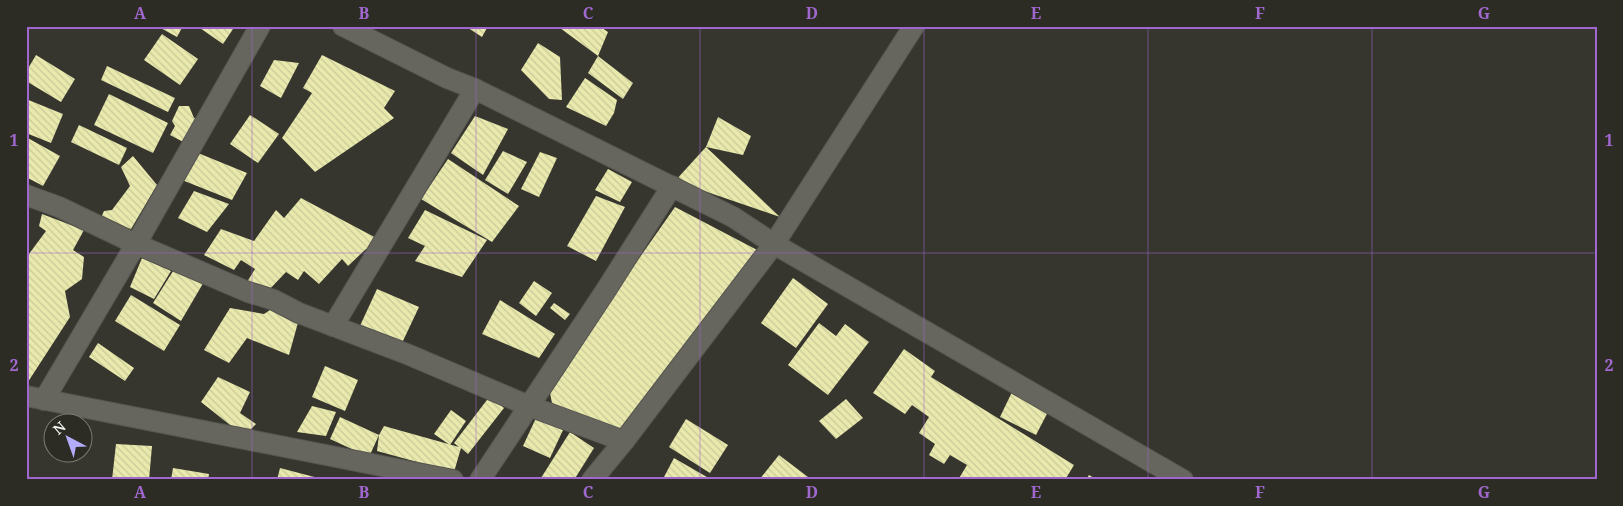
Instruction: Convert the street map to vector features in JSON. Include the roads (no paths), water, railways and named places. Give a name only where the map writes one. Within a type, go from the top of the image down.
[{"type":"street","points":[[260,26],[136,244],[35,398],[453,480]]},
{"type":"street","points":[[344,26],[447,78],[476,89],[733,218],[774,244],[1183,480]]},
{"type":"street","points":[[592,480],[624,441],[774,244],[914,26]]},
{"type":"street","points":[[333,326],[476,89]]},
{"type":"street","points":[[480,480],[606,290],[672,186]]},
{"type":"street","points":[[26,195],[59,207],[136,244],[333,326],[407,354],[529,406],[624,441]]}]
